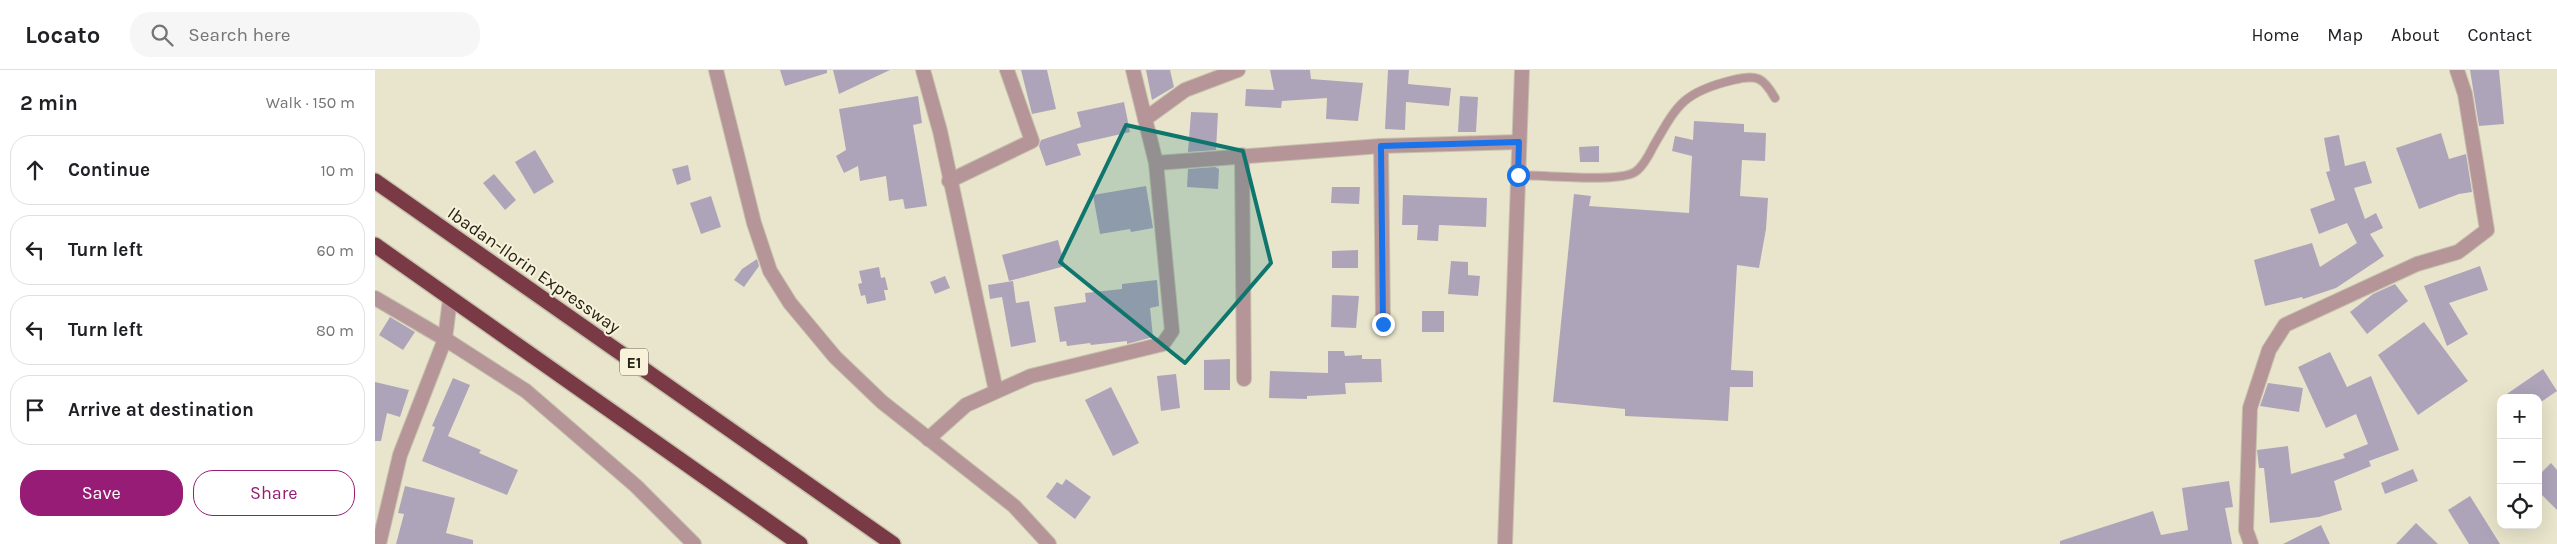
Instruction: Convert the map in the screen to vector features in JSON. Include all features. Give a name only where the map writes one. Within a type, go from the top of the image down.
[{"type":"highway","name":"Ibadan-Ilorin Expressway","points":[[375,181],[893,544]]},
{"type":"highway","points":[[375,245],[800,544]]},
{"type":"street","points":[[716,70],[739,172],[770,271],[790,303],[835,357],[882,402],[1014,506],[1049,544]]},
{"type":"street","points":[[923,70],[940,132],[949,181],[996,392]]},
{"type":"street","points":[[949,181],[1032,141],[1007,70]]},
{"type":"street","points":[[928,439],[966,405],[1031,376],[1163,344],[1169,338],[1172,331],[1156,163],[1133,70]]},
{"type":"street","points":[[1145,119],[1185,90],[1238,70]]},
{"type":"street","points":[[1505,544],[1522,70]]},
{"type":"street","points":[[2251,544],[2245,530],[2250,408],[2269,350],[2285,325],[2417,264],[2458,252],[2487,230],[2465,94],[2457,70]]},
{"type":"street","points":[[1156,163],[1381,146],[1519,142]]},
{"type":"street","points":[[1381,146],[1383,324]]},
{"type":"street","points":[[1242,155],[1244,379]]},
{"type":"street","points":[[375,298],[445,338],[527,391],[636,486],[694,544]]},
{"type":"street","points":[[379,544],[400,455],[445,338],[450,299]]},
{"type":"lane","points":[[1518,175],[1619,177],[1636,172],[1647,158],[1675,109],[1690,96],[1708,86],[1755,77],[1766,83],[1775,98]]},
{"type":"highlighted area","points":[[1126,125],[1243,151],[1271,263],[1185,363],[1060,262]]},
{"type":"building","points":[[780,70],[827,70],[827,73],[785,86]]},
{"type":"building","points":[[833,70],[890,70],[839,94]]},
{"type":"building","points":[[1021,70],[1047,70],[1056,109],[1032,114]]},
{"type":"building","points":[[1146,70],[1170,70],[1174,87],[1152,100]]},
{"type":"building","points":[[1270,70],[1310,70],[1311,79],[1363,83],[1358,121],[1326,119],[1327,98],[1282,101],[1281,108],[1245,106],[1246,89],[1274,90]]},
{"type":"building","points":[[1388,70],[1409,70],[1408,84],[1451,88],[1449,106],[1406,102],[1405,130],[1385,129]]},
{"type":"building","points":[[2470,70],[2499,70],[2504,124],[2479,126]]},
{"type":"building","points":[[918,96],[922,123],[913,125],[927,206],[905,209],[903,199],[889,201],[886,176],[860,181],[858,166],[844,173],[836,156],[846,150],[839,109]]},
{"type":"building","points":[[1460,96],[1478,97],[1476,132],[1458,132]]},
{"type":"building","points":[[1124,102],[1130,132],[1077,144],[1081,155],[1046,166],[1039,146],[1041,140],[1081,127],[1077,112]]},
{"type":"building","points":[[1191,112],[1218,113],[1216,150],[1188,152]]},
{"type":"building","points":[[1694,121],[1744,124],[1744,132],[1766,133],[1765,161],[1742,160],[1740,196],[1768,198],[1766,229],[1759,268],[1737,265],[1731,370],[1753,371],[1753,387],[1730,387],[1728,421],[1625,416],[1625,409],[1553,402],[1574,194],[1591,196],[1589,206],[1689,213],[1692,156],[1672,151],[1675,136],[1693,140]]},
{"type":"building","points":[[2441,133],[2449,159],[2466,154],[2472,192],[2459,194],[2419,209],[2396,148]]},
{"type":"building","points":[[2339,135],[2345,166],[2365,161],[2372,183],[2354,188],[2365,219],[2376,213],[2383,228],[2370,234],[2384,256],[2336,288],[2303,299],[2302,297],[2265,306],[2254,260],[2312,243],[2320,267],[2357,243],[2347,223],[2319,234],[2310,209],[2335,200],[2326,172],[2330,171],[2324,138]]},
{"type":"building","points":[[1599,146],[1599,162],[1580,162],[1579,147]]},
{"type":"building","points":[[535,150],[554,182],[534,194],[515,162]]},
{"type":"building","points":[[688,165],[691,180],[677,185],[672,169]]},
{"type":"building","points":[[1215,167],[1219,169],[1218,189],[1187,187],[1188,169]]},
{"type":"building","points":[[494,174],[516,200],[505,210],[483,183]]},
{"type":"building","points":[[1146,186],[1153,228],[1131,232],[1130,229],[1100,234],[1093,195]]},
{"type":"building","points":[[1332,187],[1360,187],[1359,204],[1331,203]]},
{"type":"building","points":[[1403,195],[1487,198],[1486,227],[1439,225],[1438,241],[1417,240],[1418,225],[1402,225]]},
{"type":"building","points":[[711,196],[721,227],[701,234],[690,203]]},
{"type":"building","points":[[1058,240],[1065,266],[1009,281],[1002,255]]},
{"type":"building","points":[[1358,250],[1358,268],[1332,268],[1332,251]]},
{"type":"building","points":[[757,259],[759,266],[744,287],[734,280],[742,269]]},
{"type":"building","points":[[1451,261],[1468,262],[1468,275],[1480,276],[1478,296],[1448,294]]},
{"type":"building","points":[[2480,266],[2488,290],[2449,303],[2468,334],[2447,346],[2424,286]]},
{"type":"building","points":[[879,267],[881,278],[885,277],[888,290],[884,290],[886,300],[867,304],[865,295],[861,296],[858,284],[862,283],[859,271]]},
{"type":"building","points":[[945,276],[950,288],[935,294],[930,282]]},
{"type":"building","points":[[1157,280],[1159,306],[1150,308],[1153,337],[1127,344],[1127,341],[1067,346],[1066,341],[1060,342],[1054,307],[1086,302],[1085,293],[1122,289],[1122,284]]},
{"type":"building","points":[[1013,281],[1016,303],[1029,301],[1036,342],[1011,347],[1002,297],[990,299],[988,285]]},
{"type":"building","points":[[2395,284],[2408,301],[2367,334],[2350,312],[2373,294]]},
{"type":"building","points":[[1332,295],[1359,296],[1356,328],[1331,327]]},
{"type":"building","points":[[1422,311],[1444,311],[1444,332],[1422,332]]},
{"type":"building","points":[[390,317],[415,332],[403,350],[379,335]]},
{"type":"building","points":[[2424,322],[2468,381],[2418,415],[2378,355]]},
{"type":"building","points":[[1328,351],[1344,351],[1345,356],[1362,355],[1362,359],[1381,359],[1382,382],[1345,383],[1346,394],[1307,396],[1307,399],[1269,398],[1270,371],[1328,373]]},
{"type":"building","points":[[2330,352],[2347,387],[2371,376],[2399,450],[2369,461],[2371,466],[2334,481],[2342,510],[2319,517],[2270,523],[2264,468],[2259,468],[2257,450],[2288,446],[2291,474],[2345,458],[2343,454],[2368,444],[2356,414],[2326,428],[2298,367]]},
{"type":"building","points":[[1230,359],[1230,390],[1204,390],[1204,360]]},
{"type":"building","points":[[2543,369],[2557,391],[2542,401],[2542,394],[2507,394]]},
{"type":"building","points":[[1176,374],[1180,408],[1161,411],[1157,376]]},
{"type":"building","points":[[453,378],[470,385],[448,436],[481,450],[479,453],[518,470],[507,495],[422,461],[435,427],[432,426]]},
{"type":"building","points":[[375,382],[409,390],[400,417],[387,413],[381,441],[375,441]]},
{"type":"building","points":[[2268,383],[2303,388],[2299,412],[2260,406]]},
{"type":"building","points":[[1111,387],[1139,443],[1113,456],[1085,400]]},
{"type":"building","points":[[2551,463],[2557,470],[2557,510],[2542,495],[2542,472]]},
{"type":"building","points":[[2413,469],[2418,481],[2385,494],[2381,483]]},
{"type":"building","points":[[1066,479],[1091,497],[1075,519],[1046,497],[1057,482],[1062,485]]},
{"type":"building","points":[[2229,481],[2233,507],[2225,508],[2232,544],[2060,544],[2060,541],[2153,511],[2161,535],[2188,530],[2182,488]]},
{"type":"building","points":[[405,486],[455,498],[446,533],[473,540],[473,544],[396,544],[404,514],[398,513]]},
{"type":"building","points":[[2470,496],[2500,544],[2469,544],[2448,510]]},
{"type":"building","points":[[2416,523],[2438,544],[2396,544]]},
{"type":"building","points":[[2321,525],[2330,544],[2283,544]]},
{"type":"route","points":[[1383,324],[1381,146],[1519,142],[1518,175]]}]
